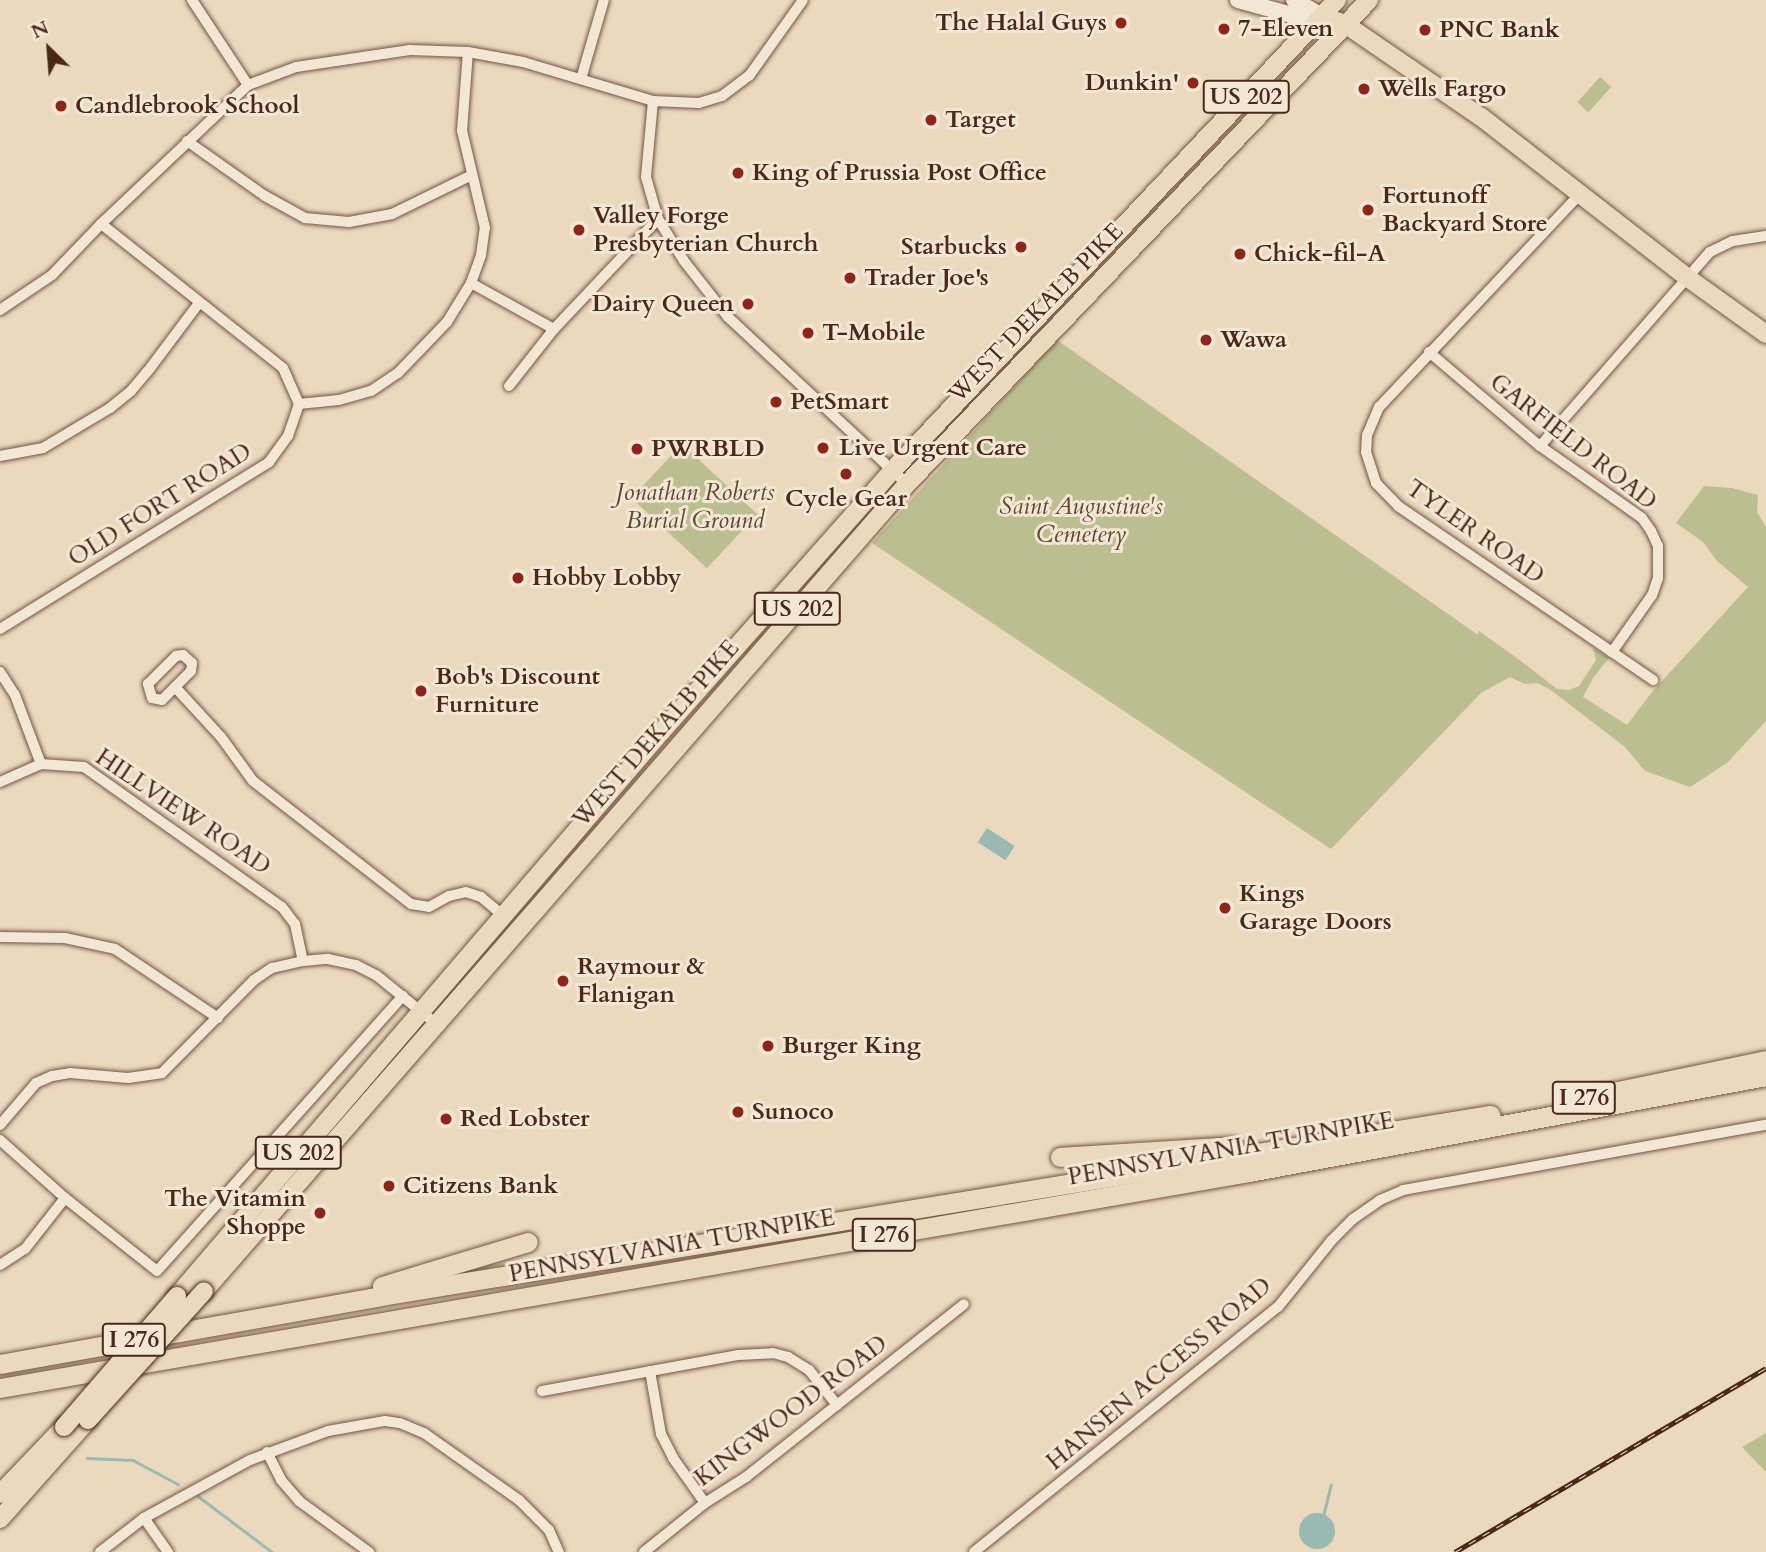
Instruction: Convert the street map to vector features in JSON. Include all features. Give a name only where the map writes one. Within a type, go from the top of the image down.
[{"type":"highway","name":"PENNSYLVANIA TURNPIKE","points":[[0,1364],[268,1315],[1536,1108],[1766,1060]]},
{"type":"highway","name":"PENNSYLVANIA TURNPIKE","points":[[0,1388],[1249,1172],[1766,1076]]},
{"type":"highway","points":[[1060,1157],[1332,1140]]},
{"type":"highway","points":[[268,1315],[528,1242]]},
{"type":"main road","points":[[1238,0],[1292,15],[1322,16]]},
{"type":"main road","points":[[1294,0],[1322,16],[1345,24],[1481,117],[1688,278],[1766,334]]},
{"type":"main road","name":"WEST DEKALB PIKE","points":[[0,1494],[64,1427],[420,1011],[505,917],[662,731],[892,471],[1337,0]]},
{"type":"main road","name":"WEST DEKALB PIKE","points":[[0,1519],[204,1291],[907,484],[1369,0]]},
{"type":"main road","points":[[1102,279],[1104,262],[1140,209]]},
{"type":"main road","points":[[1069,313],[1094,256]]},
{"type":"street","points":[[192,0],[248,85]]},
{"type":"street","points":[[581,79],[604,0]]},
{"type":"street","points":[[0,310],[52,275],[101,224],[248,85],[296,67],[351,57],[410,50],[468,52],[523,62],[653,101],[699,103],[732,90],[758,66],[803,0]]},
{"type":"street","points":[[101,224],[284,368],[299,404],[339,400],[371,391],[398,373],[447,322],[471,283],[481,256],[485,228],[462,131],[468,52]]},
{"type":"street","points":[[653,101],[646,177],[658,219],[684,261],[728,317],[907,484]]},
{"type":"street","points":[[187,141],[265,195],[305,218],[349,222],[392,214],[472,175]]},
{"type":"street","name":"TYLER ROAD","points":[[1580,194],[1380,407],[1367,435],[1366,452],[1376,483],[1398,506],[1653,680]]},
{"type":"street","points":[[509,386],[554,330],[658,219]]},
{"type":"street","points":[[1539,446],[1710,252],[1720,246],[1766,236]]},
{"type":"street","points":[[471,283],[554,330]]},
{"type":"street","points":[[0,456],[15,456],[43,448],[110,408],[131,391],[148,371],[199,303]]},
{"type":"street","name":"GARFIELD ROAD","points":[[1429,352],[1539,446],[1642,518],[1658,546],[1658,578],[1653,595],[1612,652]]},
{"type":"street","name":"OLD FORT ROAD","points":[[0,629],[269,462],[288,436],[299,404]]},
{"type":"street","points":[[183,655],[192,663],[191,671],[175,687],[162,700],[152,698],[148,693],[148,684],[176,656],[183,655]]},
{"type":"street","points":[[0,672],[15,695],[41,764]]},
{"type":"street","points":[[175,687],[221,737],[253,781],[411,904],[429,907],[449,896],[466,892],[481,897],[505,917]]},
{"type":"street","name":"HILLVIEW ROAD","points":[[0,782],[41,764],[84,767],[268,895],[295,924],[303,961]]},
{"type":"street","points":[[0,937],[65,938],[116,949],[218,1018]]},
{"type":"street","points":[[0,1125],[36,1083],[52,1076],[70,1073],[137,1078],[162,1073],[254,980],[272,968],[328,959],[356,965],[403,996],[435,1023]]},
{"type":"street","points":[[0,1140],[65,1199],[158,1271],[403,996]]},
{"type":"street","name":"HANSEN ACCESS ROAD","points":[[974,1552],[1278,1307],[1331,1241],[1353,1219],[1380,1200],[1403,1190],[1766,1125]]},
{"type":"street","points":[[0,1265],[24,1249],[65,1199]]},
{"type":"street","name":"KINGWOOD ROAD","points":[[644,1552],[705,1503],[746,1477],[964,1304]]},
{"type":"street","points":[[541,1391],[739,1355],[773,1353],[788,1357],[809,1370],[836,1405]]},
{"type":"street","points":[[650,1371],[661,1434],[673,1458],[705,1503]]},
{"type":"street","points":[[100,1552],[145,1518],[231,1469],[267,1452],[350,1425],[370,1422],[401,1423],[424,1433],[531,1510],[549,1530],[559,1552]]},
{"type":"street","points":[[267,1452],[281,1480],[299,1501],[369,1552]]},
{"type":"street","points":[[145,1518],[168,1552]]},
{"type":"green space","points":[[1600,77],[1611,87],[1588,112],[1577,102]]},
{"type":"green space","name":"Saint Augustine's Cemetery","points":[[1057,340],[1478,635],[1479,631],[1557,689],[1569,690],[1579,686],[1596,660],[1593,648],[1609,658],[1593,678],[1583,697],[1627,725],[1652,692],[1748,587],[1717,561],[1703,542],[1676,523],[1704,486],[1732,488],[1758,495],[1757,512],[1766,527],[1766,721],[1727,763],[1690,787],[1645,771],[1625,747],[1552,691],[1538,683],[1525,684],[1510,677],[1481,693],[1331,849],[872,543]]},
{"type":"green space","name":"Jonathan Roberts Burial Ground","points":[[682,444],[757,514],[707,568],[632,498]]},
{"type":"green space","points":[[1766,1433],[1766,1472],[1742,1447]]},
{"type":"water","points":[[987,828],[1015,846],[1005,860],[978,842]]},
{"type":"water","points":[[1317,1513],[1330,1518],[1335,1531],[1330,1544],[1317,1549],[1304,1544],[1299,1531],[1304,1518]]},
{"type":"waterway","points":[[87,1458],[133,1460],[178,1484]]},
{"type":"waterway","points":[[1323,1516],[1331,1485]]},
{"type":"waterway","points":[[198,1496],[272,1552]]},
{"type":"railway","points":[[1455,1552],[1766,1368]]},
{"type":"place","name":"The Halal Guys","points":[[1121,23]]},
{"type":"place","name":"7-Eleven","points":[[1224,29]]},
{"type":"place","name":"PNC Bank","points":[[1425,30]]},
{"type":"place","name":"Dunkin'","points":[[1193,83]]},
{"type":"place","name":"Wells Fargo","points":[[1364,89]]},
{"type":"place","name":"Candlebrook School","points":[[61,106]]},
{"type":"place","name":"Target","points":[[931,120]]},
{"type":"place","name":"King of Prussia Post Office","points":[[738,173]]},
{"type":"place","name":"Fortunoff Backyard Store","points":[[1368,210]]},
{"type":"place","name":"Valley Forge Presbyterian Church","points":[[579,230]]},
{"type":"place","name":"Starbucks","points":[[1021,247]]},
{"type":"place","name":"Chick-fil-A","points":[[1240,254]]},
{"type":"place","name":"Trader Joe's","points":[[850,278]]},
{"type":"place","name":"Dairy Queen","points":[[748,304]]},
{"type":"place","name":"T-Mobile","points":[[808,333]]},
{"type":"place","name":"Wawa","points":[[1206,340]]},
{"type":"place","name":"PetSmart","points":[[776,402]]},
{"type":"place","name":"Live Urgent Care","points":[[823,448]]},
{"type":"place","name":"PWRBLD","points":[[637,449]]},
{"type":"place","name":"Cycle Gear","points":[[846,474]]},
{"type":"place","name":"Hobby Lobby","points":[[518,578]]},
{"type":"place","name":"Bob's Discount Furniture","points":[[421,691]]},
{"type":"place","name":"Kings Garage Doors","points":[[1225,908]]},
{"type":"place","name":"Raymour & Flanigan","points":[[563,981]]},
{"type":"place","name":"Burger King","points":[[768,1046]]},
{"type":"place","name":"Sunoco","points":[[738,1112]]},
{"type":"place","name":"Red Lobster","points":[[446,1119]]},
{"type":"place","name":"Citizens Bank","points":[[389,1186]]},
{"type":"place","name":"The Vitamin Shoppe","points":[[320,1213]]}]
